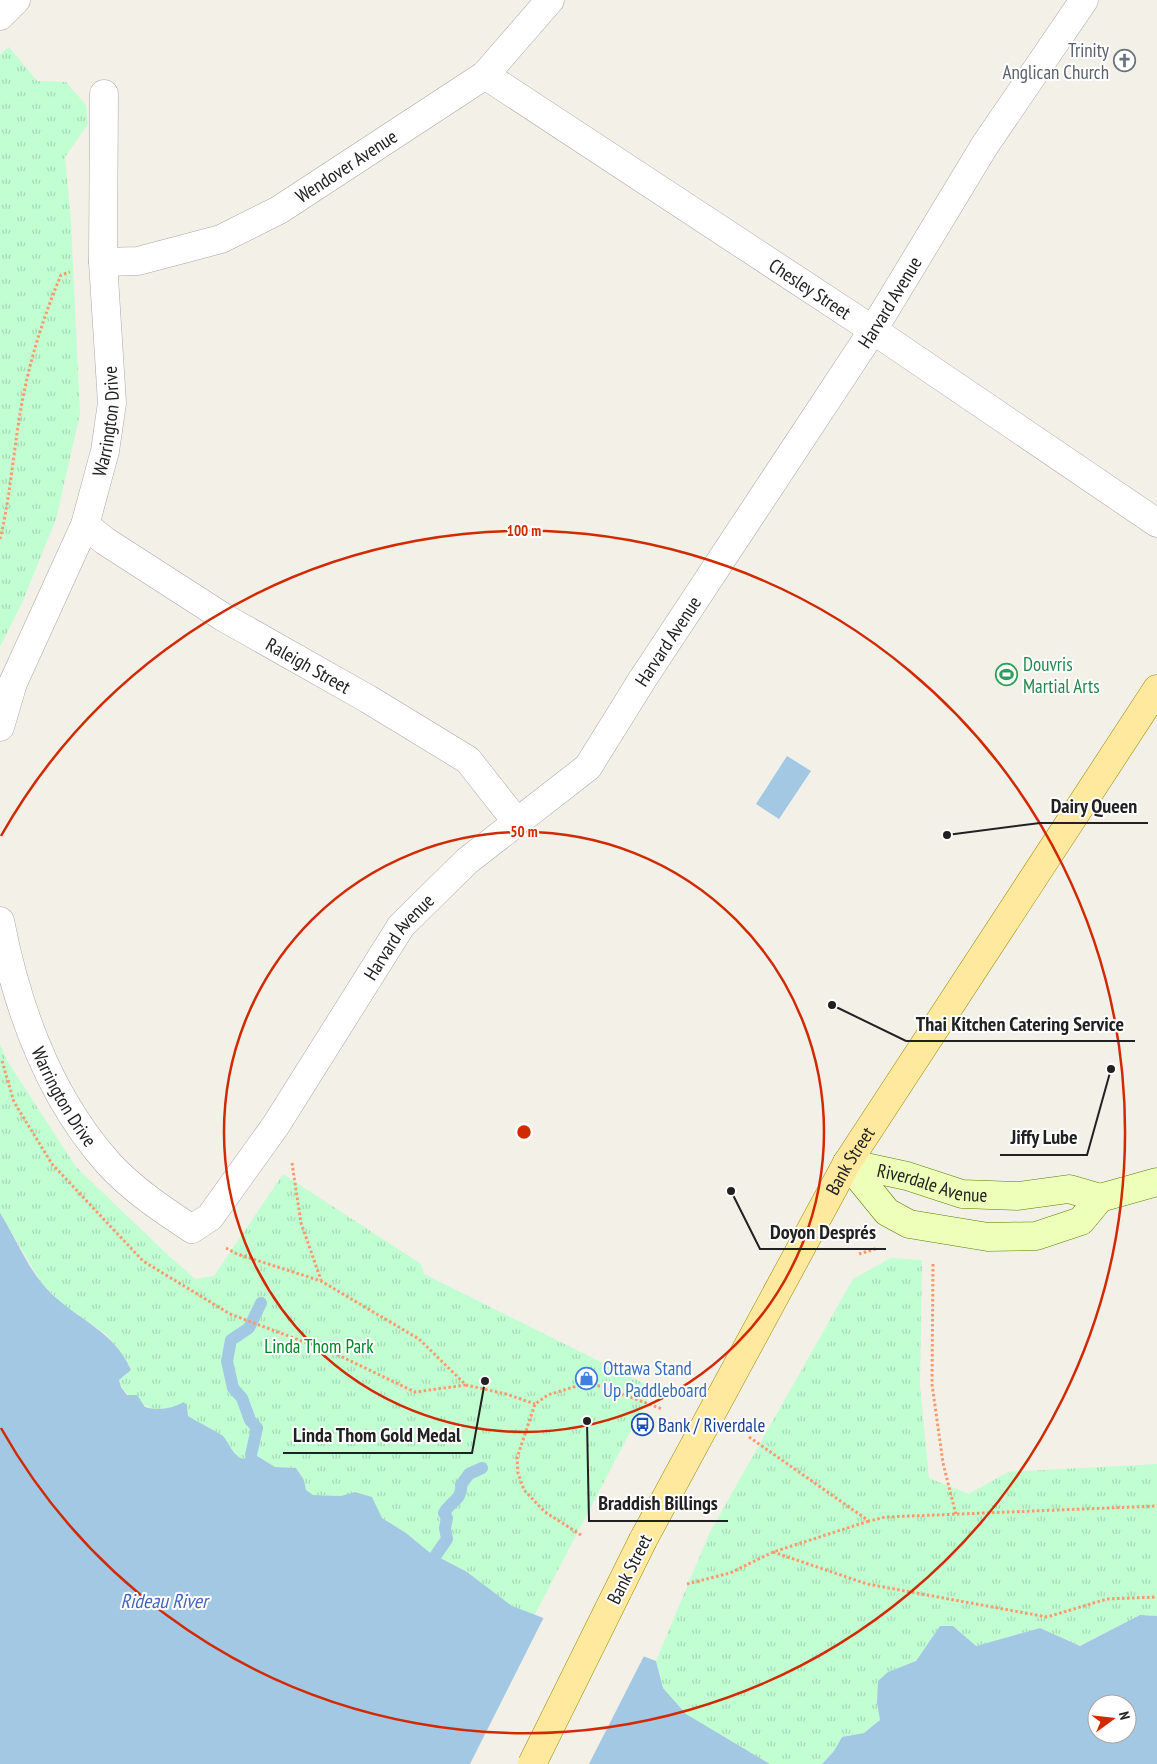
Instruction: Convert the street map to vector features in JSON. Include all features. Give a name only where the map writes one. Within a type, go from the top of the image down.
[{"type":"main road","name":"Bank Street","points":[[532,1764],[643,1540],[847,1163],[1157,689]]},
{"type":"street","points":[[0,16],[16,0]]},
{"type":"street","name":"Wendover Avenue","points":[[103,262],[138,261],[221,239],[292,202],[336,170],[485,75],[550,0]]},
{"type":"street","name":"Harvard Avenue","points":[[192,1229],[210,1217],[276,1125],[401,926],[467,861],[516,821],[588,767],[642,680],[873,330],[985,145],[1084,0]]},
{"type":"street","name":"Chesley Street","points":[[485,75],[873,330],[1157,523]]},
{"type":"street","name":"Warrington Drive","points":[[0,727],[13,682],[85,525],[105,451],[112,403],[103,262],[104,94]]},
{"type":"street","name":"Raleigh Street","points":[[85,525],[223,617],[368,698],[468,760],[516,821]]},
{"type":"street","name":"Warrington Drive","points":[[0,921],[18,994],[38,1049],[69,1110],[109,1164],[150,1202],[192,1229]]},
{"type":"street","name":"Riverdale Avenue","points":[[847,1163],[907,1176],[962,1194],[1018,1196],[1069,1189],[1100,1198],[1081,1221],[1036,1236],[988,1237],[934,1230],[909,1224],[887,1212],[847,1163]]},
{"type":"street","points":[[1100,1198],[1157,1182]]},
{"type":"path","points":[[0,539],[6,512],[20,413],[42,319],[61,275],[103,262]]},
{"type":"path","points":[[276,1125],[290,1146],[300,1223],[321,1281]]},
{"type":"path","points":[[192,1229],[237,1254],[321,1281],[419,1339],[466,1385],[506,1394],[535,1404]]},
{"type":"path","points":[[933,1260],[932,1384],[943,1463],[956,1515]]},
{"type":"path","points":[[581,1535],[546,1512],[524,1490],[521,1482],[517,1458],[535,1404],[548,1395],[580,1385],[601,1386],[662,1409]]},
{"type":"path","points":[[749,1437],[869,1521]]},
{"type":"path","points":[[687,1584],[730,1573],[773,1552],[886,1517],[1157,1506]]},
{"type":"path","points":[[773,1552],[867,1584],[951,1601],[1047,1617],[1107,1599],[1157,1597]]},
{"type":"green space","points":[[9,47],[37,81],[66,82],[86,105],[88,124],[65,157],[71,223],[80,414],[56,519],[22,603],[0,647],[0,54]]},
{"type":"green space","name":"Linda Thom Park","points":[[0,1044],[6,1059],[76,1167],[195,1279],[214,1276],[283,1174],[421,1264],[424,1274],[653,1388],[534,1616],[512,1606],[467,1572],[429,1552],[406,1533],[382,1518],[372,1497],[355,1492],[341,1496],[313,1495],[306,1490],[304,1480],[296,1468],[275,1467],[254,1454],[243,1459],[239,1457],[223,1436],[188,1416],[187,1406],[161,1410],[150,1408],[126,1392],[119,1380],[131,1370],[127,1361],[107,1335],[61,1303],[41,1282],[0,1213]]},
{"type":"green space","points":[[891,1258],[922,1260],[920,1386],[929,1478],[969,1494],[1008,1472],[1157,1464],[1157,1616],[1140,1615],[1080,1646],[1040,1628],[976,1646],[953,1626],[940,1626],[916,1661],[888,1672],[877,1703],[880,1720],[864,1733],[842,1737],[834,1751],[822,1764],[770,1764],[686,1714],[663,1688],[656,1661],[710,1532],[853,1279]]},
{"type":"water","points":[[787,756],[811,771],[779,819],[756,804]]},
{"type":"water","name":"Rideau River","points":[[0,1213],[41,1282],[64,1304],[102,1332],[123,1355],[131,1370],[119,1380],[121,1387],[127,1395],[137,1395],[145,1407],[155,1409],[170,1408],[184,1402],[187,1406],[188,1416],[223,1436],[239,1457],[243,1459],[254,1454],[275,1467],[296,1468],[304,1480],[306,1490],[313,1495],[341,1496],[355,1492],[372,1497],[382,1518],[406,1533],[429,1552],[467,1572],[512,1606],[656,1661],[663,1688],[686,1714],[770,1764],[0,1764]]},
{"type":"water","points":[[1140,1615],[1157,1616],[1157,1764],[822,1764],[834,1751],[842,1737],[864,1733],[880,1720],[877,1703],[878,1681],[888,1672],[916,1661],[940,1626],[953,1626],[976,1646],[1040,1628],[1080,1646]]},
{"type":"pier","points":[[544,1617],[645,1654],[589,1764],[470,1764]]},
{"type":"waterway","points":[[251,1455],[257,1428],[250,1420],[242,1398],[233,1388],[227,1361],[231,1340],[249,1328],[261,1303]]},
{"type":"waterway","points":[[436,1555],[447,1539],[445,1528],[447,1518],[444,1513],[460,1494],[461,1485],[469,1474],[482,1468]]},
{"type":"place","name":"Trinity Anglican Church","points":[[1125,61]]},
{"type":"place","name":"Douvris Martial Arts","points":[[1007,675]]},
{"type":"place","name":"Dairy Queen","points":[[947,835]]},
{"type":"place","name":"Thai Kitchen Catering Service","points":[[832,1005]]},
{"type":"place","name":"Jiffy Lube","points":[[1111,1069]]},
{"type":"place","name":"Doyon Després","points":[[731,1191]]},
{"type":"place","name":"Ottawa Stand Up Paddleboard","points":[[587,1379]]},
{"type":"place","name":"Linda Thom Gold Medal","points":[[485,1381]]},
{"type":"place","name":"Braddish Billings","points":[[587,1421]]},
{"type":"place","name":"Bank / Riverdale","points":[[642,1425]]}]
